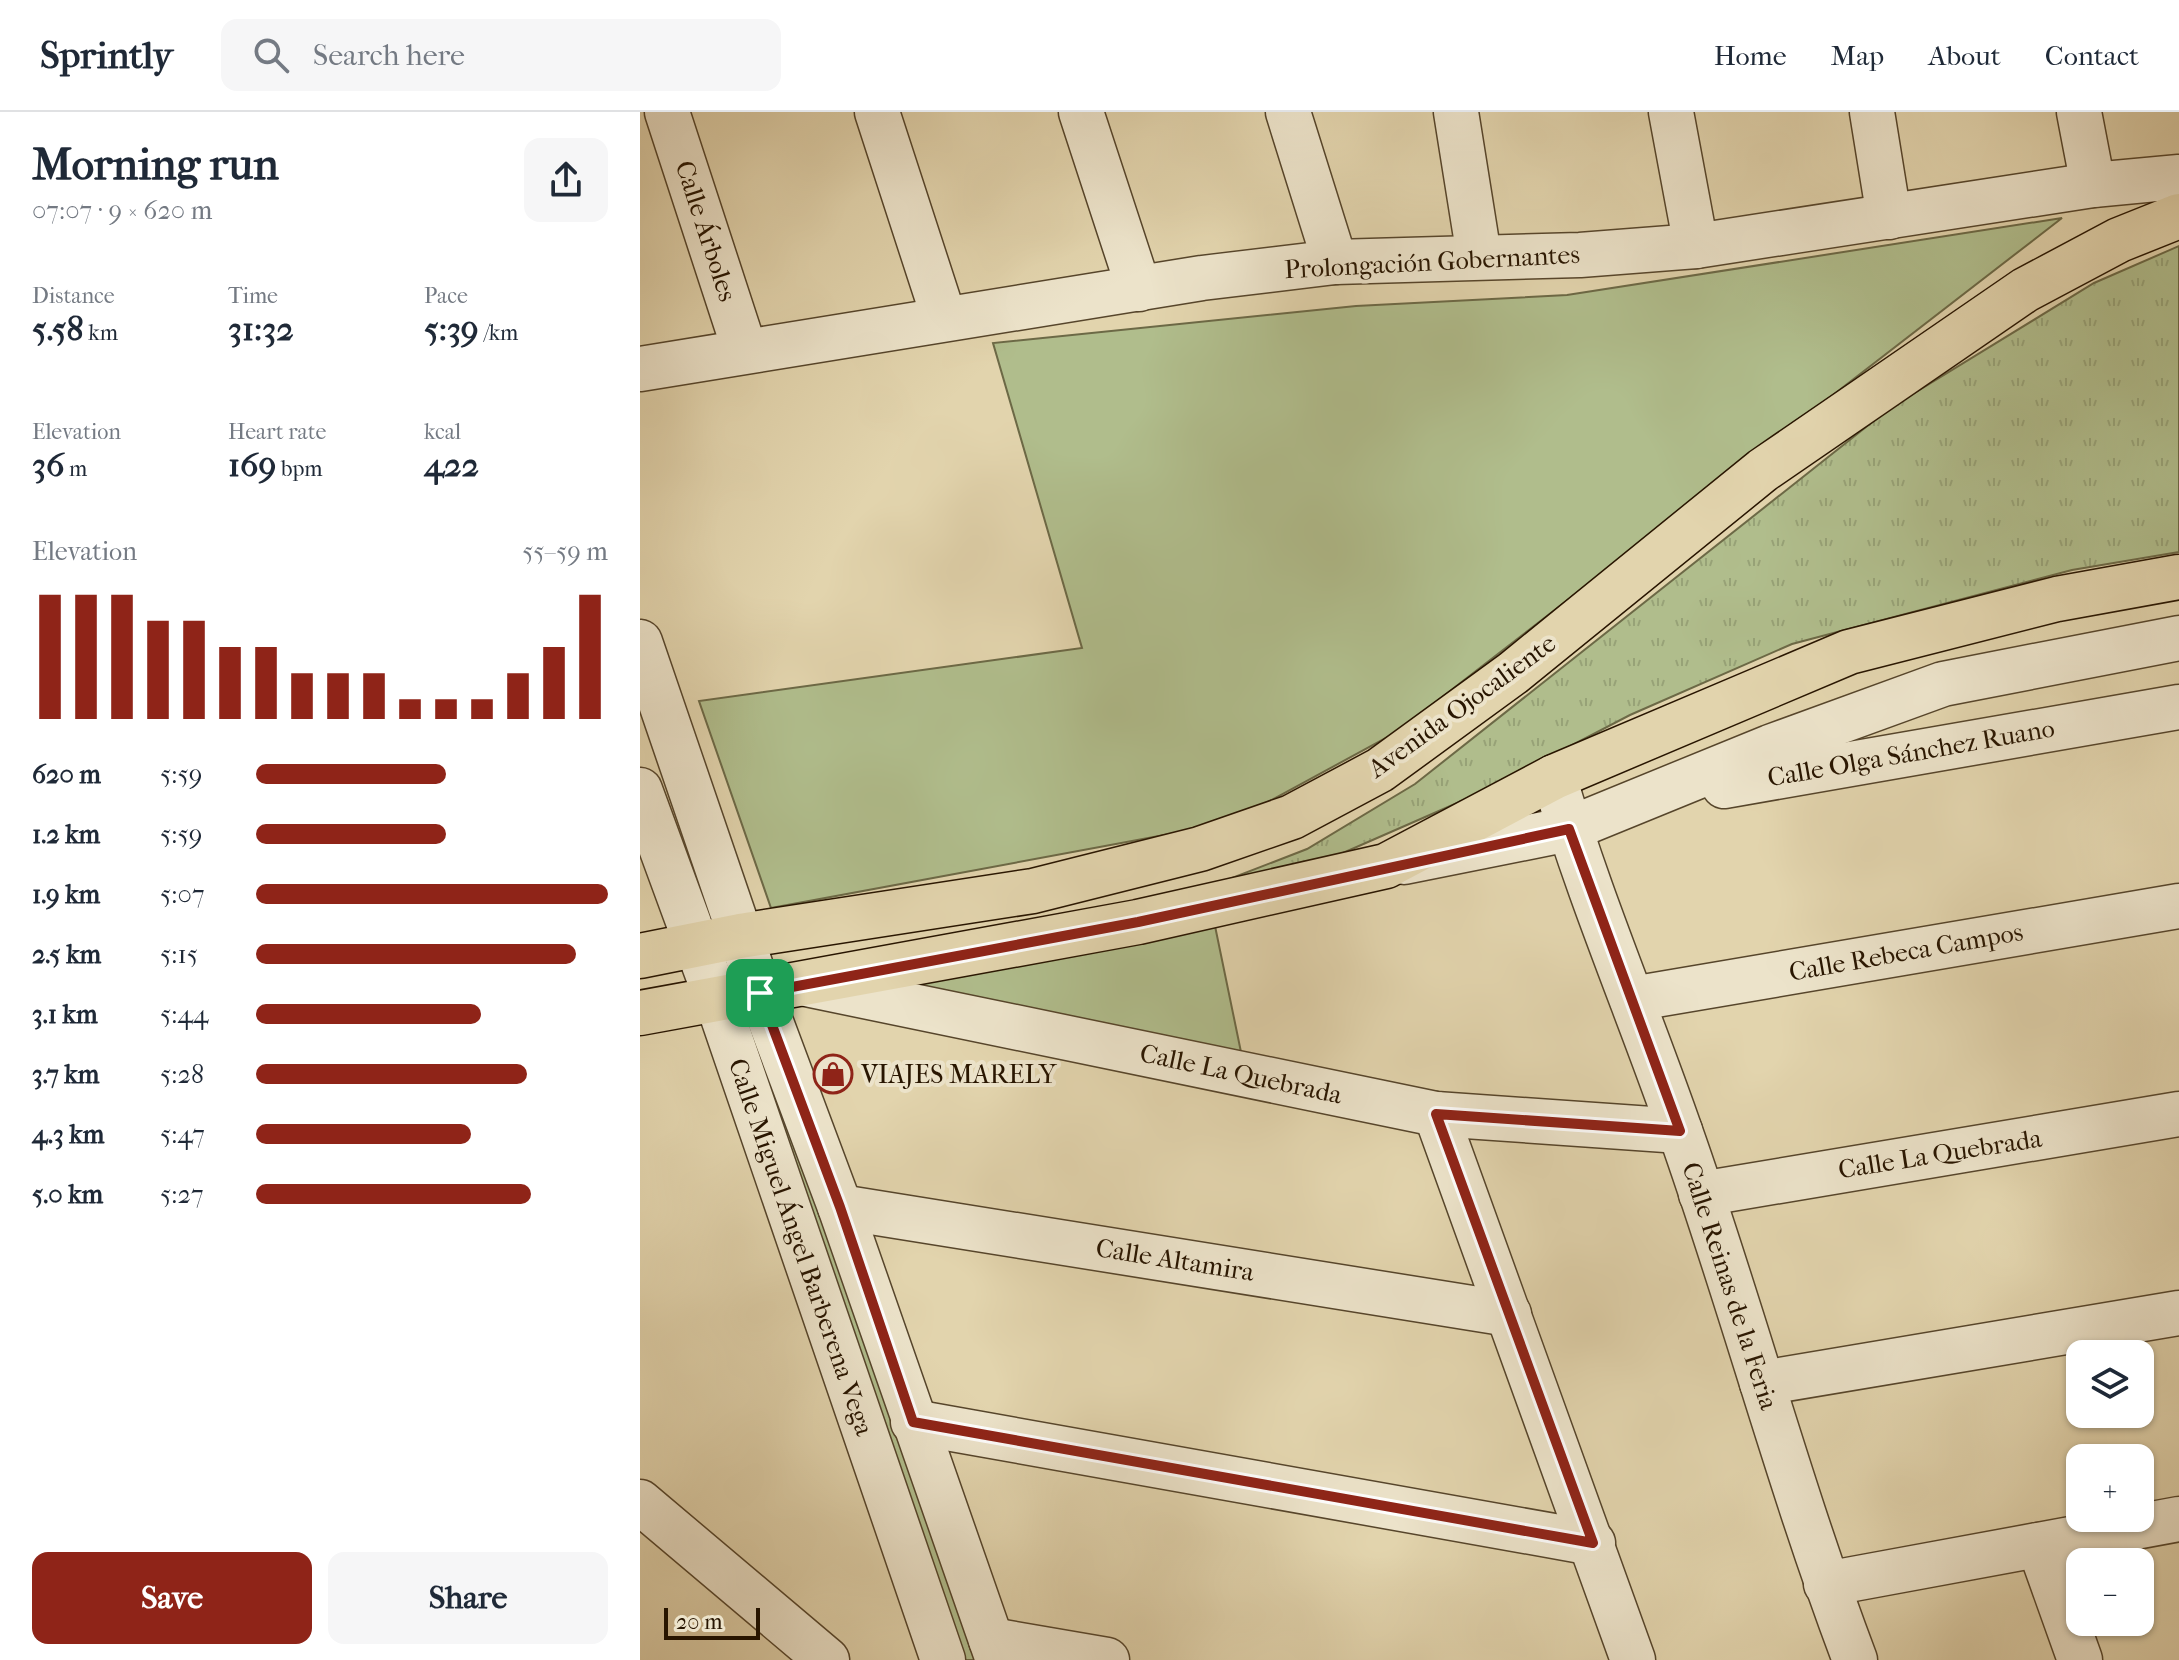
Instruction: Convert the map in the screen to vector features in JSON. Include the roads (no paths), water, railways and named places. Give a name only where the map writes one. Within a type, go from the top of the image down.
[{"type":"main road","name":"Avenida Ojocaliente","points":[[640,956],[740,936],[1033,891],[1200,849],[1292,817],[1380,770],[1513,673],[1763,470],[2025,290],[2119,240],[2179,216]]},
{"type":"main road","points":[[640,1013],[1138,922],[1386,866],[1554,777],[1849,652],[2057,599],[2179,577]]},
{"type":"street","name":"Calle Árboles","points":[[667,112],[745,351]]},
{"type":"street","points":[[877,112],[944,318]]},
{"type":"street","points":[[1081,112],[1139,289]]},
{"type":"street","points":[[1288,112],[1335,262]]},
{"type":"street","points":[[1456,112],[1479,256]]},
{"type":"street","points":[[1671,112],[1696,246]]},
{"type":"street","points":[[1872,112],[1889,217]]},
{"type":"street","points":[[2079,112],[2093,185]]},
{"type":"street","name":"Prolongación Gobernantes","points":[[640,369],[944,318],[1335,262],[1580,255],[1696,246],[2093,185],[2179,177]]},
{"type":"street","points":[[1386,866],[1569,829],[1770,747],[1943,684],[2179,638]]},
{"type":"street","name":"Calle Miguel Ángel Barberena Vega","points":[[640,642],[760,993],[840,1207],[995,1650]]},
{"type":"street","name":"Calle Olga Sánchez Ruano","points":[[1643,799],[2179,707]]},
{"type":"street","name":"Calle Reinas de la Feria","points":[[1554,777],[1569,829],[1680,1131],[1826,1584],[1855,1660]]},
{"type":"street","name":"Calle Miguel Ángel Barberena Vega","points":[[640,790],[717,1000],[943,1660]]},
{"type":"street","name":"Calle Rebeca Campos","points":[[1632,999],[2179,906]]},
{"type":"street","name":"Calle La Quebrada","points":[[806,984],[1436,1114],[1680,1131]]},
{"type":"street","points":[[1436,1114],[1633,1660]]},
{"type":"street","name":"Calle La Quebrada","points":[[1701,1194],[2179,1114]]},
{"type":"street","name":"Calle Altamira","points":[[840,1207],[1509,1314]]},
{"type":"street","points":[[1762,1383],[2179,1313]]},
{"type":"street","points":[[913,1422],[1593,1543]]},
{"type":"street","points":[[640,1502],[827,1660]]},
{"type":"street","points":[[1826,1584],[2179,1519]]},
{"type":"street","points":[[2039,1545],[2080,1660]]},
{"type":"street","points":[[995,1650],[1107,1660]]},
{"type":"place","name":"VIAJES MARELY","points":[[833,1074]]}]
